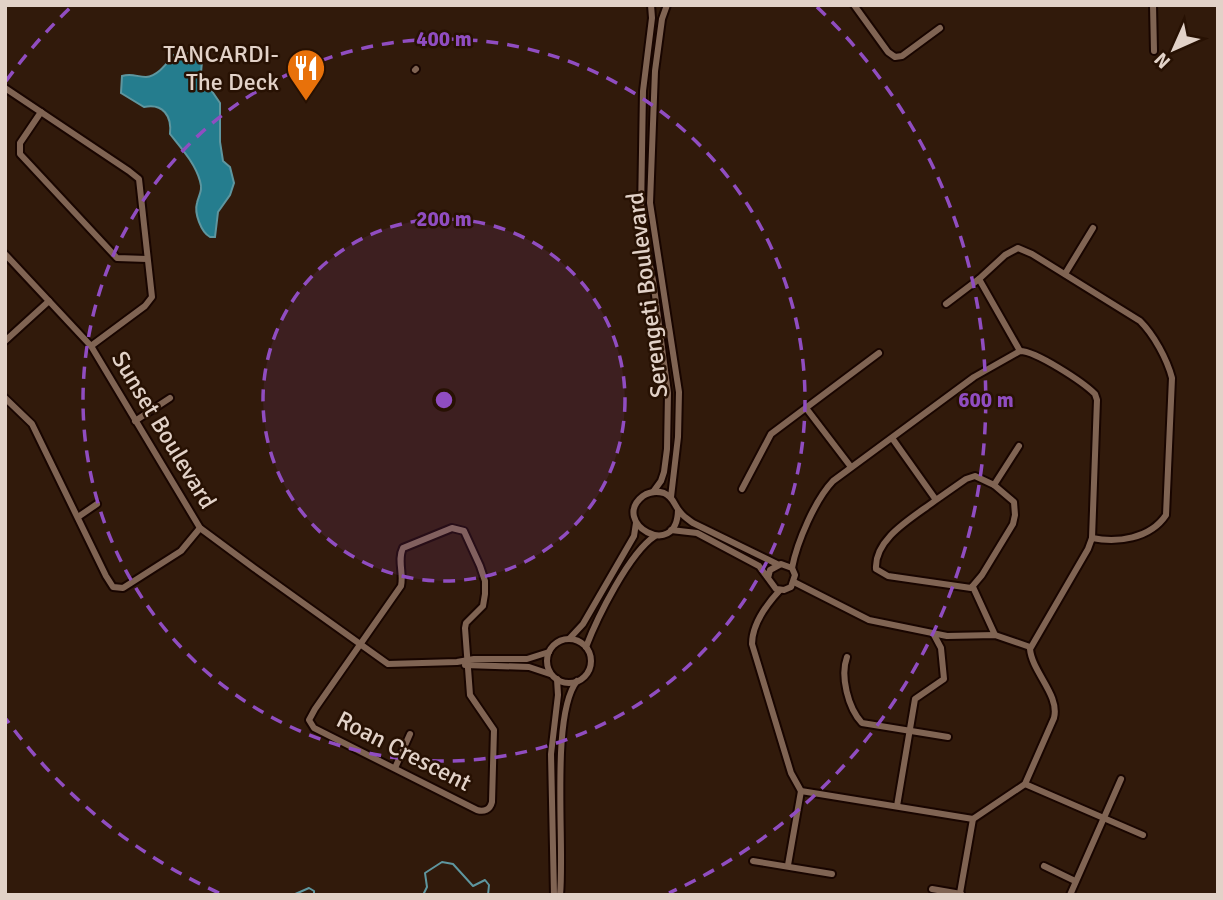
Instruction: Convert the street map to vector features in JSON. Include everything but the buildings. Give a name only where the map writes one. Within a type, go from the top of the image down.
[{"type":"street","name":"Serengeti Boulevard","points":[[651,5],[652,18],[643,91],[641,212],[662,340],[668,407],[664,472],[653,492]]},
{"type":"street","name":"Serengeti Boulevard","points":[[667,5],[662,19],[655,71],[650,203],[679,392],[678,437],[671,497]]},
{"type":"street","points":[[854,5],[888,52],[895,57],[902,56],[940,28]]},
{"type":"street","points":[[1153,5],[1154,51]]},
{"type":"street","points":[[5,88],[130,171],[139,180],[151,300],[91,346]]},
{"type":"street","points":[[41,112],[20,143],[20,154],[117,258],[148,259]]},
{"type":"street","points":[[1065,274],[1093,228]]},
{"type":"street","points":[[946,304],[1005,255],[1018,248],[1140,321],[1149,332],[1172,378],[1168,512],[1159,523],[1126,540],[1107,541],[1092,538]]},
{"type":"street","name":"Sunset Boulevard","points":[[5,254],[91,346],[200,528],[383,661],[396,665],[467,663]]},
{"type":"street","points":[[979,279],[1020,351]]},
{"type":"street","points":[[5,341],[49,301]]},
{"type":"street","points":[[788,865],[801,791],[791,773],[752,644],[752,636],[769,601],[780,590],[788,589],[794,582],[792,568],[795,551],[826,488],[974,377],[1020,351],[1038,357],[1090,390],[1096,397],[1092,538],[1030,648],[1031,658],[1056,713],[1025,784],[973,819],[801,791]]},
{"type":"street","points":[[742,489],[771,434],[879,353]]},
{"type":"street","points":[[5,398],[32,424],[110,585],[117,589],[123,588],[181,551],[200,528]]},
{"type":"street","points":[[135,421],[170,398]]},
{"type":"street","points":[[806,408],[851,467]]},
{"type":"street","points":[[892,438],[936,500]]},
{"type":"street","points":[[994,485],[1019,446]]},
{"type":"street","points":[[972,476],[980,477],[994,485],[1012,498],[1015,515],[1009,531],[973,587],[968,589],[888,576],[876,569],[876,561],[888,539],[936,500],[972,476]]},
{"type":"street","points":[[655,536],[644,532],[634,515],[638,501],[653,492],[671,497],[678,510],[693,523],[759,566],[769,581],[780,590]]},
{"type":"street","points":[[78,517],[97,504]]},
{"type":"street","points":[[586,647],[634,557],[647,541],[671,530],[678,518],[678,510]]},
{"type":"street","points":[[554,895],[551,754],[558,695],[547,661],[555,643],[570,638],[583,624],[634,536],[636,522]]},
{"type":"street","name":"Roan Crescent","points":[[452,527],[461,528],[467,536],[485,581],[485,602],[465,628],[467,663],[470,695],[494,730],[492,802],[484,811],[477,810],[310,724],[310,715],[401,586],[402,548],[452,527]]},
{"type":"street","points":[[671,530],[691,531],[792,568]]},
{"type":"street","points":[[769,601],[770,570],[795,551]]},
{"type":"street","points":[[794,582],[869,620],[947,636],[995,635],[1030,648]]},
{"type":"street","points":[[973,587],[995,635]]},
{"type":"street","points":[[897,806],[915,699],[944,679],[941,648],[933,633]]},
{"type":"street","points":[[941,648],[947,636]]},
{"type":"street","points":[[560,895],[562,743],[568,697],[591,665],[591,657],[586,647],[570,638]]},
{"type":"street","points":[[497,663],[527,659],[549,652]]},
{"type":"street","points":[[846,657],[843,674],[859,720],[866,724],[948,737]]},
{"type":"street","points":[[467,663],[536,667],[564,682],[577,681]]},
{"type":"street","points":[[395,768],[410,734]]},
{"type":"street","points":[[1070,895],[1121,779]]},
{"type":"street","points":[[1025,784],[1143,835]]},
{"type":"street","points":[[932,890],[962,894],[973,819]]},
{"type":"street","points":[[753,861],[832,874]]},
{"type":"street","points":[[1044,866],[1075,881]]},
{"type":"water","points":[[174,55],[198,55],[202,61],[201,73],[220,103],[223,161],[230,167],[234,183],[230,195],[218,212],[215,237],[207,235],[199,222],[196,212],[201,190],[198,174],[170,134],[168,116],[161,109],[144,107],[121,93],[122,76],[150,76],[162,69]]},
{"type":"waterway","points":[[423,895],[427,887],[425,873],[442,862],[453,864],[473,886],[485,880],[489,885],[488,895]]},
{"type":"waterway","points":[[293,895],[309,888],[314,891],[314,895]]},
{"type":"waterway","points":[[43,895],[49,895]]},
{"type":"place","name":"TANCARDI- The Deck","points":[[306,102]]}]
